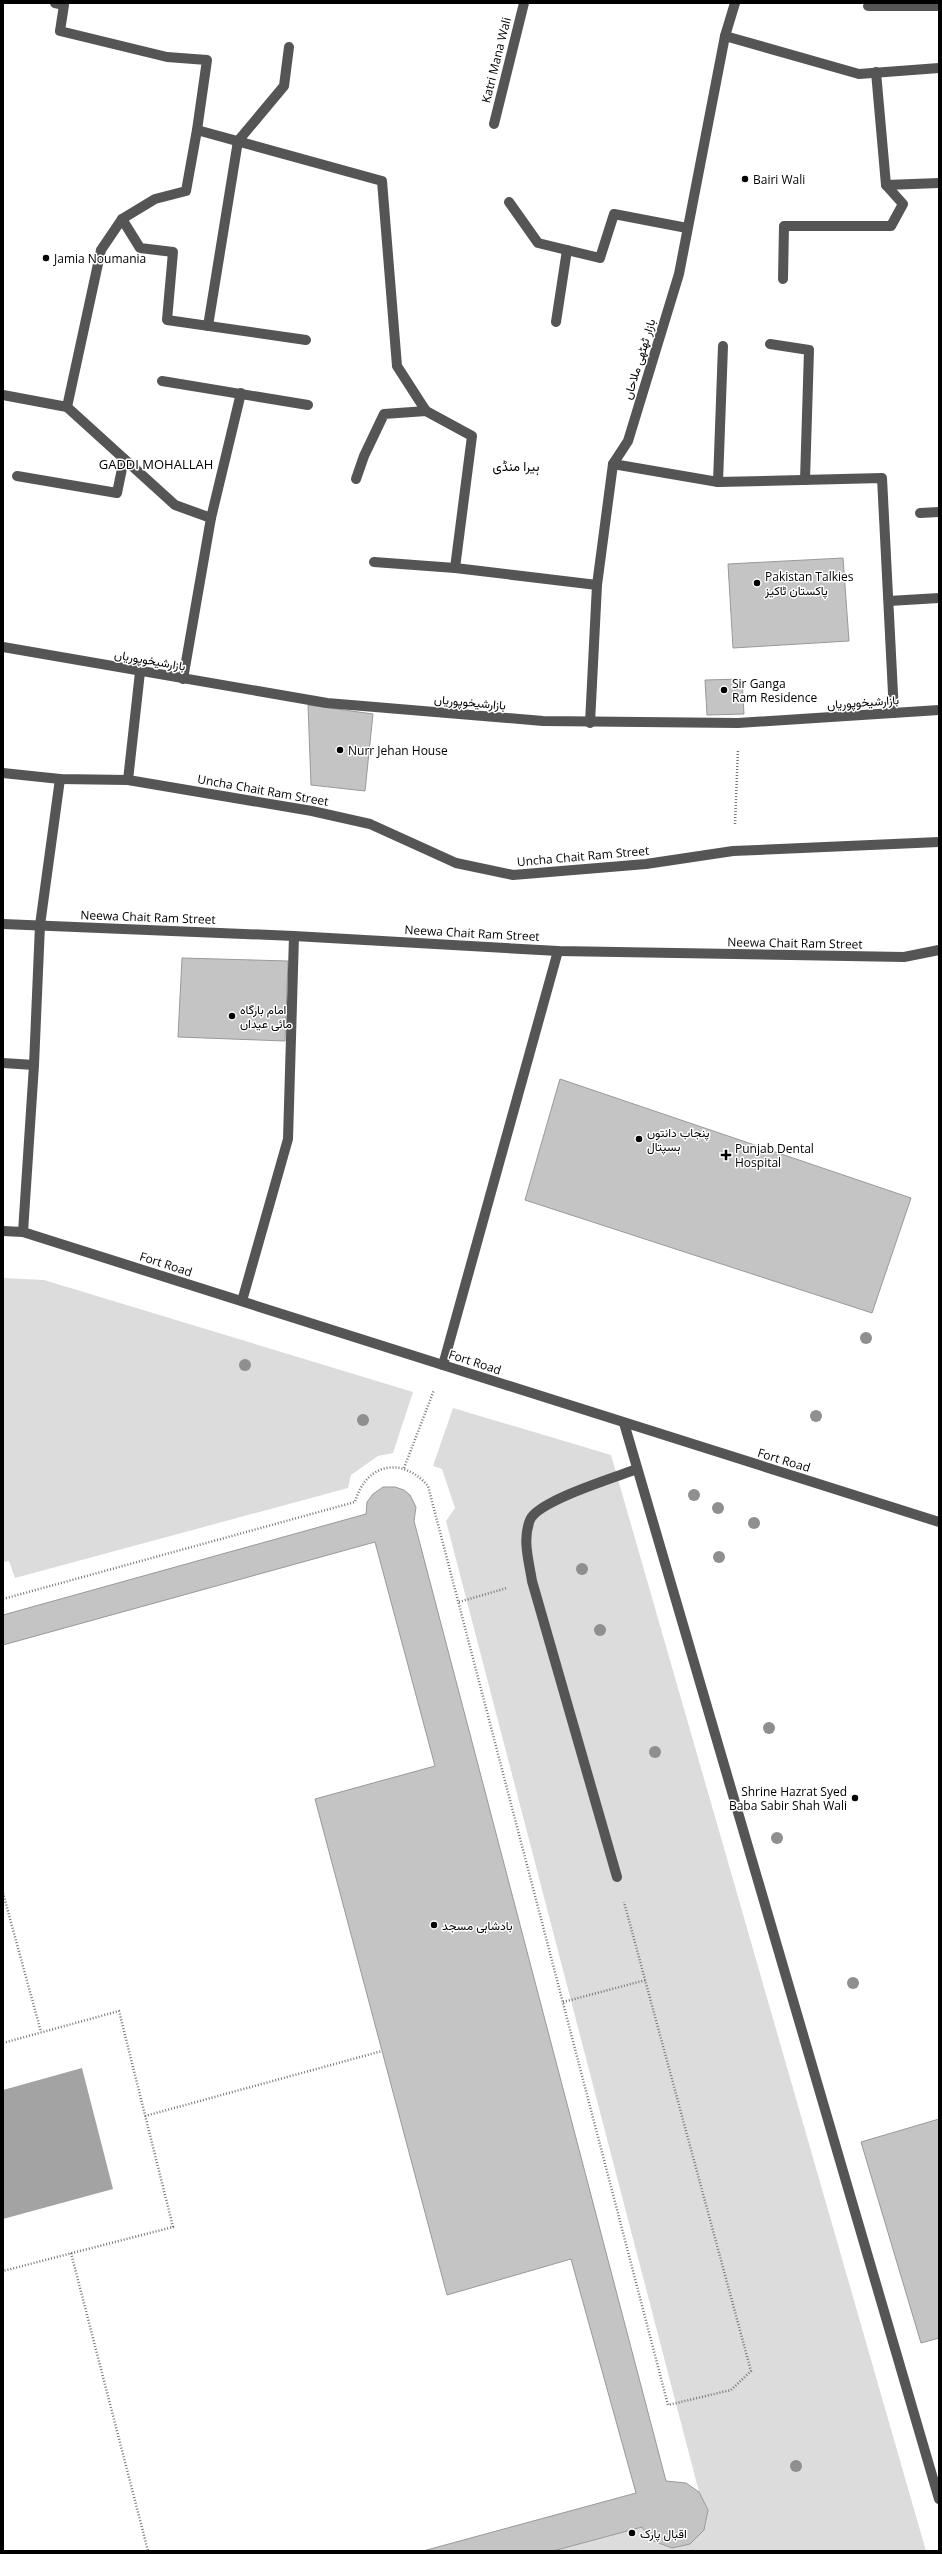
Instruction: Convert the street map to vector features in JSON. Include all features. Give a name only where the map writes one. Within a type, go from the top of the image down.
[{"type":"street","name":"Katri Mana Wali","points":[[494,124],[524,3]]},
{"type":"street","name":"بازار ٹھٹھی ملاحاں","points":[[590,723],[597,585],[613,464],[628,441],[678,274],[725,36],[735,3]]},
{"type":"street","points":[[61,4],[60,31],[168,57],[207,60],[197,130],[186,191],[155,199],[122,219],[101,250],[67,408]]},
{"type":"street","points":[[868,6],[939,6]]},
{"type":"street","points":[[725,36],[859,74],[939,68]]},
{"type":"street","points":[[208,326],[238,140],[284,86],[289,47]]},
{"type":"street","points":[[783,279],[784,226],[891,226],[903,204],[886,185],[876,72]]},
{"type":"street","points":[[197,130],[238,140],[382,181],[397,366],[426,411],[472,436],[456,568]]},
{"type":"street","points":[[886,185],[939,183]]},
{"type":"street","points":[[509,202],[538,243],[600,258],[614,214],[687,228]]},
{"type":"street","points":[[122,219],[140,248],[173,252],[167,320],[306,340]]},
{"type":"street","points":[[556,322],[567,250]]},
{"type":"street","points":[[770,344],[809,350],[805,480]]},
{"type":"street","points":[[718,482],[723,346]]},
{"type":"street","points":[[162,381],[308,405]]},
{"type":"street","points":[[183,679],[211,518],[241,393]]},
{"type":"street","points":[[3,395],[67,408],[175,505],[211,518]]},
{"type":"street","points":[[356,479],[364,456],[384,414],[426,411]]},
{"type":"street","points":[[17,476],[117,493],[124,459]]},
{"type":"street","points":[[613,464],[718,482],[882,478],[894,713]]},
{"type":"street","points":[[920,513],[939,512]]},
{"type":"street","points":[[374,562],[456,568],[597,585]]},
{"type":"street","points":[[888,601],[939,598]]},
{"type":"street","name":"بازارشیخوپوریاں","points":[[3,647],[140,672],[327,703],[590,723],[738,723],[939,710]]},
{"type":"street","points":[[128,780],[140,672]]},
{"type":"street","name":"Uncha Chait Ram Street","points":[[3,773],[60,779],[128,780],[312,811],[370,824],[456,863],[513,876],[646,864],[733,851],[939,842]]},
{"type":"street","points":[[23,1232],[34,1065],[40,925],[60,779]]},
{"type":"street","name":"Neewa Chait Ram Street","points":[[3,924],[294,936],[558,951],[904,957],[939,950]]},
{"type":"street","points":[[242,1302],[288,1139],[294,936]]},
{"type":"street","points":[[443,1365],[558,951]]},
{"type":"street","points":[[3,1063],[34,1065]]},
{"type":"street","name":"Fort Road","points":[[3,1231],[23,1232],[939,1522]]},
{"type":"street","points":[[624,1423],[939,2499]]},
{"type":"street","points":[[617,1877],[532,1581],[525,1539],[530,1518],[553,1500],[637,1469]]},
{"type":"path","points":[[733,851],[738,795],[738,723]]},
{"type":"path","points":[[404,1468],[443,1365]]},
{"type":"path","points":[[3,1599],[356,1502],[359,1488],[368,1477],[385,1468],[404,1468],[418,1475],[428,1486],[668,2405],[731,2390],[751,2371],[617,1877]]},
{"type":"path","points":[[459,1602],[532,1581]]},
{"type":"path","points":[[3,1894],[41,2032]]},
{"type":"path","points":[[563,2002],[646,1980]]},
{"type":"path","points":[[3,2043],[119,2011],[173,2227],[3,2271]]},
{"type":"path","points":[[145,2116],[382,2051]]},
{"type":"path","points":[[71,2253],[148,2551]]},
{"type":"shaded area","points":[[3,1278],[44,1280],[413,1392],[393,1453],[378,1456],[351,1475],[348,1488],[15,1578],[9,1561],[3,1562]]},
{"type":"shaded area","points":[[453,1408],[611,1455],[926,2551],[553,2551],[642,2527],[651,2540],[672,2548],[690,2544],[704,2530],[708,2510],[699,2492],[446,1521],[455,1508],[442,1469],[433,1466]]},
{"type":"shaded area","points":[[82,2068],[113,2189],[3,2219],[3,2090]]},
{"type":"building","points":[[843,558],[849,641],[733,648],[728,564]]},
{"type":"building","name":"Sir Ganga Ram Residence","points":[[742,679],[744,714],[707,715],[705,680]]},
{"type":"building","name":"Nurr Jehan House","points":[[308,705],[373,714],[365,791],[311,785]]},
{"type":"building","name":"امام بارگاہ مائی عیداں","points":[[182,958],[288,961],[285,1041],[178,1037]]},
{"type":"building","name":"پنجاب دانتوں ہسپتال","points":[[560,1079],[911,1198],[872,1313],[525,1200]]},
{"type":"building","name":"بادشاہی مسجد","points":[[383,1487],[395,1487],[404,1490],[410,1495],[416,1507],[414,1521],[666,2481],[686,2483],[699,2492],[708,2510],[704,2530],[690,2544],[672,2548],[651,2540],[642,2527],[553,2551],[423,2551],[636,2493],[571,2259],[447,2295],[315,1799],[435,1766],[375,1542],[3,1645],[3,1615],[366,1514],[367,1502],[373,1494]]},
{"type":"building","points":[[939,2119],[939,2338],[921,2343],[861,2142]]},
{"type":"place","name":"Bairi Wali","points":[[745,179]]},
{"type":"place","name":"Jamia Noumania","points":[[46,258]]},
{"type":"place","name":"Pakistan Talkies پاکستان ٹاکیز","points":[[757,583]]},
{"type":"place","name":"Sir Ganga Ram Residence","points":[[724,690]]},
{"type":"place","name":"Nurr Jehan House","points":[[340,750]]},
{"type":"place","name":"امام بارگاہ مائی عیداں","points":[[232,1016]]},
{"type":"place","name":"پنجاب دانتوں ہسپتال","points":[[639,1139]]},
{"type":"place","name":"Punjab Dental Hospital","points":[[726,1155]]},
{"type":"place","name":"Shrine Hazrat Syed Baba Sabir Shah Wali","points":[[855,1798]]},
{"type":"place","name":"بادشاہی مسجد","points":[[434,1925]]},
{"type":"place","name":"اقبال پارک","points":[[632,2533]]},
{"type":"district","name":"GADDI MOHALLAH","points":[[156,464]]},
{"type":"district","name":"ہیرا منڈی","points":[[516,466]]}]
